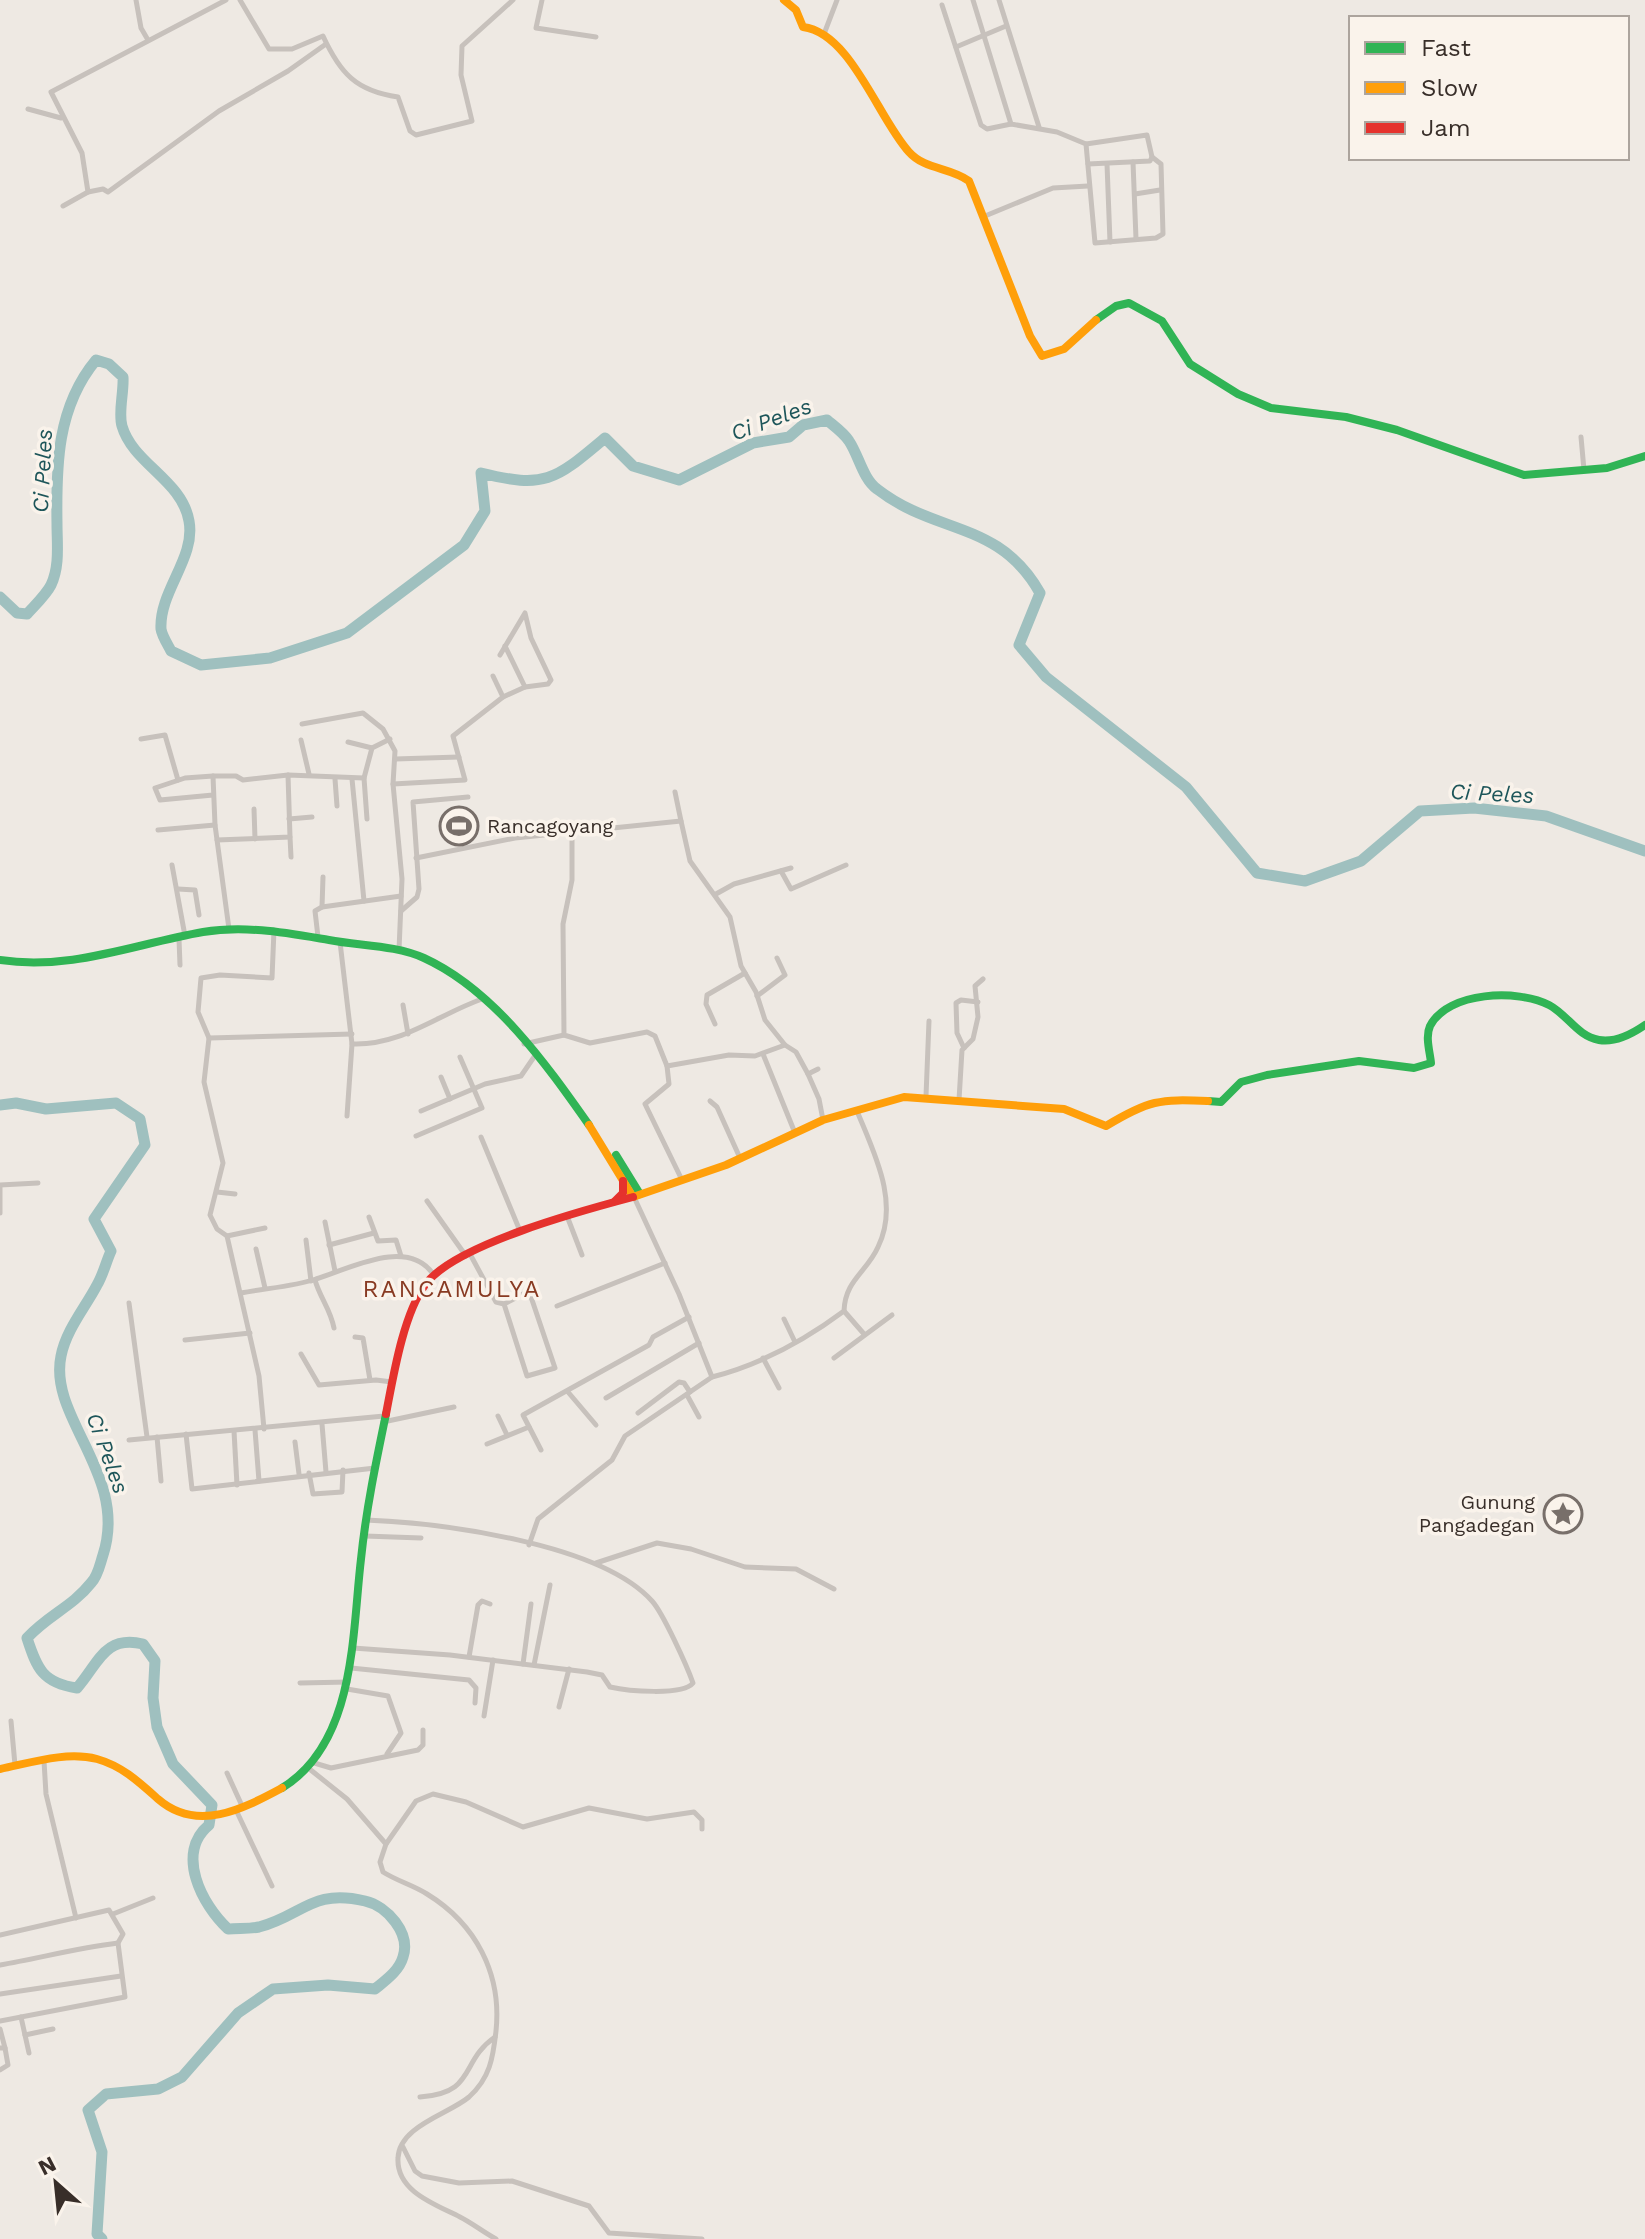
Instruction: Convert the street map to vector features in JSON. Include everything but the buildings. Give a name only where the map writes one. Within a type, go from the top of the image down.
[{"type":"main road","points":[[784,0],[796,10],[803,27],[811,26],[824,34],[849,62],[916,158],[937,169],[957,173],[969,181],[1030,336],[1042,356],[1052,356],[1110,308],[1124,303],[1135,304],[1168,326],[1190,364],[1271,408],[1346,417],[1397,430],[1440,448],[1524,475],[1607,468],[1645,456]]},
{"type":"main road","points":[[1,961],[36,964],[66,961],[229,929],[274,929],[428,959],[482,999],[523,1044],[606,1147],[637,1197]]},
{"type":"main road","points":[[0,1769],[44,1761],[94,1758],[110,1764],[175,1815],[196,1816],[235,1811],[276,1792],[309,1765],[333,1725],[348,1685],[366,1520],[383,1419],[417,1301],[433,1274],[520,1231],[658,1190],[741,1159],[823,1120],[904,1097],[926,1096],[1070,1110],[1109,1126],[1139,1106],[1163,1099],[1221,1102],[1241,1082],[1267,1075],[1366,1061],[1421,1068],[1431,1063],[1429,1029],[1438,1016],[1460,1003],[1499,996],[1540,1001],[1591,1038],[1602,1041],[1619,1039],[1645,1025]]},
{"type":"main road","points":[[626,1176],[658,1190]]},
{"type":"main road","points":[[615,1201],[623,1193],[626,1176]]},
{"type":"street","points":[[136,0],[141,28],[148,40]]},
{"type":"street","points":[[88,192],[82,153],[51,96],[52,91],[226,0]]},
{"type":"street","points":[[240,0],[268,48],[292,49],[319,35],[360,87],[398,97],[413,134],[469,124],[472,117],[461,75],[462,46],[513,0]]},
{"type":"street","points":[[542,0],[536,28],[596,37]]},
{"type":"street","points":[[824,34],[837,0]]},
{"type":"street","points":[[973,0],[1011,124]]},
{"type":"street","points":[[999,0],[1039,128]]},
{"type":"street","points":[[942,5],[983,128],[1011,124],[1039,128],[1086,144],[1147,135],[1152,157],[1161,164],[1163,234],[1156,238],[1097,243],[1092,238],[1086,144]]},
{"type":"street","points":[[956,47],[1006,26]]},
{"type":"street","points":[[63,206],[88,192],[103,189],[108,192],[219,111],[302,63],[326,44]]},
{"type":"street","points":[[28,109],[62,118]]},
{"type":"street","points":[[1088,164],[1150,161],[1152,157]]},
{"type":"street","points":[[1133,162],[1136,239]]},
{"type":"street","points":[[1107,164],[1110,242]]},
{"type":"street","points":[[985,216],[1053,188],[1088,186]]},
{"type":"street","points":[[1135,194],[1160,190]]},
{"type":"street","points":[[1581,437],[1584,471]]},
{"type":"street","points":[[393,784],[462,781],[466,778],[453,736],[503,697],[525,687],[548,684],[551,680],[531,638],[525,613],[500,655]]},
{"type":"street","points":[[505,646],[525,687]]},
{"type":"street","points":[[493,676],[503,697]]},
{"type":"street","points":[[302,724],[356,712],[372,719],[390,739],[395,759],[393,784],[400,836],[399,951]]},
{"type":"street","points":[[141,739],[165,735],[178,780]]},
{"type":"street","points":[[348,742],[372,748],[390,739]]},
{"type":"street","points":[[301,740],[309,774]]},
{"type":"street","points":[[367,819],[364,778],[372,748]]},
{"type":"street","points":[[395,759],[459,757]]},
{"type":"street","points":[[213,795],[157,799],[156,786],[213,776],[236,776],[243,780],[309,774],[335,779],[364,778]]},
{"type":"street","points":[[288,775],[291,857]]},
{"type":"street","points":[[213,776],[215,825],[229,929]]},
{"type":"street","points":[[335,779],[337,806]]},
{"type":"street","points":[[352,779],[364,901]]},
{"type":"street","points":[[675,792],[690,861],[730,917],[741,966],[757,996],[765,1020],[785,1045],[796,1052],[819,1099],[823,1120]]},
{"type":"street","points":[[401,911],[419,893],[413,802],[468,797]]},
{"type":"street","points":[[254,809],[255,839]]},
{"type":"street","points":[[289,819],[312,817]]},
{"type":"street","points":[[416,858],[515,838],[681,821]]},
{"type":"street","points":[[158,830],[215,825]]},
{"type":"street","points":[[564,1035],[563,924],[572,880],[572,834]]},
{"type":"street","points":[[217,840],[290,837]]},
{"type":"street","points":[[172,865],[178,889],[182,937],[180,965]]},
{"type":"street","points":[[781,871],[788,889],[803,886],[830,870],[846,865]]},
{"type":"street","points":[[716,894],[734,884],[791,868]]},
{"type":"street","points":[[322,907],[323,877]]},
{"type":"street","points":[[178,889],[195,890],[199,915]]},
{"type":"street","points":[[318,938],[315,911],[322,907],[401,896]]},
{"type":"street","points":[[264,1429],[250,1333],[227,1236],[217,1229],[210,1215],[217,1192],[222,1153],[206,1093],[209,1038],[198,1012],[198,982],[212,975],[272,978],[274,929]]},
{"type":"street","points":[[340,942],[352,1034],[347,1116]]},
{"type":"street","points":[[757,996],[785,975],[777,958]]},
{"type":"street","points":[[715,1024],[706,1004],[707,995],[745,973]]},
{"type":"street","points":[[964,1048],[973,1039],[978,1002],[975,986],[983,979]]},
{"type":"street","points":[[352,1044],[380,1043],[408,1034],[482,999]]},
{"type":"street","points":[[959,1100],[964,1048],[957,1033],[956,1003],[961,1000],[978,1002]]},
{"type":"street","points":[[403,1005],[408,1034]]},
{"type":"street","points":[[926,1096],[929,1021]]},
{"type":"street","points":[[523,1044],[564,1035],[590,1043],[652,1033],[667,1066],[668,1088],[645,1104],[683,1181]]},
{"type":"street","points":[[209,1038],[352,1034]]},
{"type":"street","points":[[667,1066],[729,1055],[763,1054],[785,1045]]},
{"type":"street","points":[[763,1054],[796,1134]]},
{"type":"street","points":[[416,1136],[482,1108],[460,1057]]},
{"type":"street","points":[[421,1111],[474,1088],[521,1076],[534,1057]]},
{"type":"street","points":[[808,1074],[818,1069]]},
{"type":"street","points":[[441,1077],[450,1099]]},
{"type":"street","points":[[710,1101],[717,1107],[741,1159]]},
{"type":"street","points":[[856,1109],[882,1177],[887,1210],[878,1247],[854,1277],[845,1294],[844,1311],[864,1334]]},
{"type":"street","points":[[481,1137],[520,1231]]},
{"type":"street","points":[[0,1213],[0,1189],[38,1183]]},
{"type":"street","points":[[217,1192],[235,1194]]},
{"type":"street","points":[[637,1197],[712,1377]]},
{"type":"street","points":[[427,1201],[468,1255],[496,1302],[504,1304],[529,1291],[555,1368],[527,1376],[504,1304]]},
{"type":"street","points":[[566,1215],[582,1255]]},
{"type":"street","points":[[369,1217],[378,1241],[398,1241],[401,1256]]},
{"type":"street","points":[[325,1222],[335,1271]]},
{"type":"street","points":[[227,1236],[265,1228]]},
{"type":"street","points":[[329,1245],[374,1233]]},
{"type":"street","points":[[306,1240],[313,1280],[328,1302],[334,1328]]},
{"type":"street","points":[[256,1249],[265,1288]]},
{"type":"street","points":[[241,1293],[313,1280],[335,1271],[401,1256],[423,1263],[433,1274]]},
{"type":"street","points":[[557,1306],[665,1263]]},
{"type":"street","points":[[129,1303],[147,1437]]},
{"type":"street","points":[[529,1545],[538,1519],[612,1460],[625,1436],[712,1377],[795,1342],[844,1311]]},
{"type":"street","points":[[834,1358],[892,1315]]},
{"type":"street","points":[[541,1450],[523,1415],[649,1345],[653,1337],[689,1317]]},
{"type":"street","points":[[784,1319],[795,1342]]},
{"type":"street","points":[[185,1340],[250,1333]]},
{"type":"street","points":[[355,1337],[363,1338],[370,1380]]},
{"type":"street","points":[[606,1398],[699,1343]]},
{"type":"street","points":[[301,1354],[319,1385],[370,1380],[392,1382]]},
{"type":"street","points":[[763,1358],[779,1388]]},
{"type":"street","points":[[638,1413],[679,1382],[684,1383],[699,1417]]},
{"type":"street","points":[[568,1392],[596,1425]]},
{"type":"street","points":[[129,1440],[383,1419],[454,1407]]},
{"type":"street","points":[[498,1416],[507,1435]]},
{"type":"street","points":[[322,1424],[326,1472]]},
{"type":"street","points":[[487,1444],[529,1427]]},
{"type":"street","points":[[255,1430],[259,1481]]},
{"type":"street","points":[[234,1431],[237,1485]]},
{"type":"street","points":[[186,1434],[191,1488],[375,1468]]},
{"type":"street","points":[[157,1437],[161,1481]]},
{"type":"street","points":[[295,1442],[299,1474]]},
{"type":"street","points":[[309,1473],[313,1494],[342,1492],[343,1470]]},
{"type":"street","points":[[353,1648],[569,1669],[602,1675],[610,1687],[628,1691],[685,1690],[693,1683],[656,1605],[639,1589],[595,1564],[440,1525],[366,1520]]},
{"type":"street","points":[[365,1536],[421,1538]]},
{"type":"street","points":[[595,1564],[657,1543],[691,1549],[745,1567],[796,1569],[834,1589]]},
{"type":"street","points":[[534,1665],[550,1585]]},
{"type":"street","points":[[469,1657],[478,1605],[482,1601],[490,1604]]},
{"type":"street","points":[[523,1664],[531,1604]]},
{"type":"street","points":[[484,1716],[493,1660]]},
{"type":"street","points":[[351,1668],[469,1680],[476,1688],[475,1703]]},
{"type":"street","points":[[559,1707],[569,1669]]},
{"type":"street","points":[[300,1683],[348,1685],[388,1696],[401,1733],[385,1756]]},
{"type":"street","points":[[11,1721],[15,1765]]},
{"type":"street","points":[[309,1765],[331,1768],[418,1750],[423,1745],[423,1730]]},
{"type":"street","points":[[44,1761],[46,1794],[76,1918]]},
{"type":"street","points":[[309,1765],[347,1799],[386,1844]]},
{"type":"street","points":[[227,1773],[235,1811],[272,1886]]},
{"type":"street","points":[[496,2239],[464,2219],[426,2202],[415,2192],[397,2159],[413,2132],[454,2107],[489,2073],[495,2037],[496,1989],[483,1948],[465,1926],[432,1897],[383,1872],[380,1862],[386,1844],[416,1801],[437,1794],[466,1802],[523,1827],[589,1808],[647,1819],[694,1812],[702,1820],[702,1829]]},
{"type":"street","points":[[0,1935],[102,1911],[113,1914],[153,1898]]},
{"type":"street","points":[[0,2020],[122,2000],[125,1997],[118,1943],[123,1934],[113,1914]]},
{"type":"street","points":[[0,1965],[51,1956],[61,1950],[118,1943]]},
{"type":"street","points":[[0,1994],[122,1976]]},
{"type":"street","points":[[21,2017],[29,2053]]},
{"type":"street","points":[[0,2029],[8,2065],[0,2070]]},
{"type":"street","points":[[25,2035],[53,2029]]},
{"type":"street","points":[[420,2097],[443,2094],[458,2086],[480,2048],[495,2037]]},
{"type":"street","points":[[402,2146],[415,2171],[422,2176],[459,2183],[512,2181],[589,2206],[609,2233],[702,2239]]},
{"type":"waterway","name":"Ci Peles","points":[[0,597],[17,613],[27,614],[54,578],[57,563],[57,480],[66,417],[73,397],[96,360],[109,364],[123,377],[121,421],[128,439],[185,507],[190,535],[166,601],[161,629],[171,651],[201,665],[270,658],[347,633],[464,545],[485,511],[481,473],[521,480],[549,477],[574,463],[605,438],[633,466],[679,480],[753,443],[789,437],[803,425],[827,420],[847,438],[868,479],[877,489],[899,504],[986,540],[1006,552],[1024,569],[1040,593],[1019,645],[1046,677],[1186,787],[1257,873],[1305,881],[1361,861],[1420,811],[1474,808],[1546,816],[1645,851]]},
{"type":"waterway","name":"Ci Peles","points":[[0,1105],[16,1103],[46,1109],[116,1103],[140,1119],[145,1145],[94,1219],[111,1251],[99,1281],[67,1337],[61,1356],[60,1379],[66,1402],[98,1473],[106,1499],[108,1526],[103,1555],[95,1577],[84,1591],[27,1638],[34,1658],[49,1678],[77,1688],[111,1647],[130,1642],[143,1644],[155,1661],[153,1698],[157,1727],[173,1764],[212,1805],[209,1825],[199,1837],[194,1850],[193,1864],[209,1907],[228,1929],[259,1927],[320,1901],[347,1898],[381,1908],[400,1930],[405,1948],[398,1967],[375,1989],[328,1985],[273,1989],[238,2013],[182,2077],[158,2089],[106,2094],[88,2110],[102,2152],[97,2234],[102,2239]]},
{"type":"traffic: fast","points":[[1096,320],[1116,306],[1129,303],[1162,321],[1190,364],[1238,394],[1271,408],[1346,417],[1397,430],[1524,475],[1607,468],[1645,456]]},
{"type":"traffic: fast","points":[[0,960],[52,962],[77,959],[203,932],[235,929],[389,948],[413,954],[449,972],[496,1009],[536,1054],[589,1125]]},
{"type":"traffic: fast","points":[[1208,1101],[1221,1102],[1241,1082],[1267,1075],[1359,1061],[1414,1068],[1431,1063],[1429,1030],[1439,1014],[1467,1000],[1485,996],[1520,997],[1549,1005],[1579,1030],[1599,1040],[1618,1039],[1645,1025]]},
{"type":"traffic: fast","points":[[616,1155],[640,1194]]},
{"type":"traffic: fast","points":[[282,1788],[306,1768],[324,1744],[346,1685],[366,1522],[386,1414]]},
{"type":"traffic: slow","points":[[784,0],[796,10],[803,27],[820,33],[849,60],[915,158],[969,181],[1030,336],[1042,356],[1064,349],[1096,320]]},
{"type":"traffic: slow","points":[[589,1125],[633,1197],[726,1165],[823,1120],[904,1097],[1064,1109],[1106,1126],[1155,1103],[1208,1101]]},
{"type":"traffic: slow","points":[[0,1769],[61,1757],[97,1759],[122,1770],[158,1799],[188,1815],[204,1816],[236,1810],[282,1788]]},
{"type":"traffic: jam","points":[[615,1201],[623,1193],[623,1181]]},
{"type":"traffic: jam","points":[[386,1414],[400,1347],[411,1313],[425,1285],[440,1270],[462,1256],[521,1231],[633,1197]]},
{"type":"place","name":"Rancagoyang","points":[[459,826]]},
{"type":"place","name":"Gunung Pangadegan","points":[[1563,1514]]},
{"type":"district","name":"RANCAMULYA","points":[[452,1289]]}]
